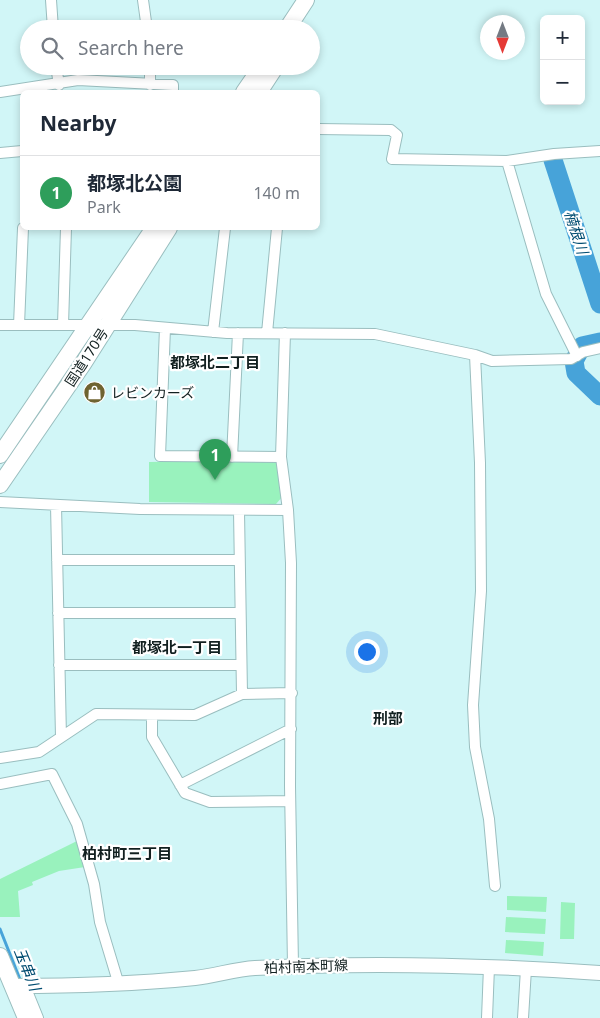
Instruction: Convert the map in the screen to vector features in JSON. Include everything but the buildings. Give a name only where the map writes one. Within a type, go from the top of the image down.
[{"type":"main road","points":[[293,20],[306,0]]},
{"type":"main road","points":[[306,20],[319,0]]},
{"type":"main road","points":[[245,90],[256,75]]},
{"type":"main road","points":[[259,90],[270,75]]},
{"type":"main road","name":"国道170号","points":[[0,455],[153,230]]},
{"type":"main road","name":"国道170号","points":[[0,485],[107,326],[168,230]]},
{"type":"main road","points":[[0,956],[19,986],[26,1018]]},
{"type":"main road","name":"柏村南本町線","points":[[19,986],[119,985],[198,978],[252,968],[293,966],[410,965],[600,974]]},
{"type":"street","points":[[51,0],[52,20]]},
{"type":"street","points":[[143,0],[146,20]]},
{"type":"street","points":[[58,75],[60,84]]},
{"type":"street","points":[[150,75],[150,85]]},
{"type":"street","points":[[0,92],[78,80],[173,85],[173,90]]},
{"type":"street","points":[[320,129],[391,130],[397,135],[392,159],[507,161],[554,154],[600,151]]},
{"type":"street","points":[[0,153],[20,151]]},
{"type":"street","points":[[507,161],[546,294],[577,356]]},
{"type":"street","points":[[20,325],[23,230]]},
{"type":"street","points":[[63,325],[66,230]]},
{"type":"street","points":[[213,332],[225,230]]},
{"type":"street","points":[[266,333],[277,230]]},
{"type":"street","points":[[0,325],[87,325],[238,333],[375,334],[475,355],[492,361],[571,359],[600,348]]},
{"type":"street","points":[[165,328],[160,456],[281,457]]},
{"type":"street","points":[[232,457],[238,333]]},
{"type":"street","points":[[285,333],[281,457],[288,510],[292,693],[290,801],[293,966]]},
{"type":"street","points":[[475,355],[480,463],[482,590],[474,705],[475,747],[489,819],[494,886]]},
{"type":"street","points":[[0,502],[239,511],[288,510]]},
{"type":"street","points":[[56,505],[61,737]]},
{"type":"street","points":[[239,511],[238,560],[242,694]]},
{"type":"street","points":[[57,560],[238,560]]},
{"type":"street","points":[[58,612],[240,613]]},
{"type":"street","points":[[60,665],[240,665]]},
{"type":"street","points":[[0,758],[39,752],[96,714],[195,715],[242,694],[292,693]]},
{"type":"street","points":[[152,715],[152,737],[185,793],[210,802],[290,801]]},
{"type":"street","points":[[180,785],[291,728]]},
{"type":"street","points":[[0,784],[52,774],[77,824],[94,884],[100,922],[119,985]]},
{"type":"street","points":[[487,1018],[489,968]]},
{"type":"street","points":[[523,1018],[526,969]]},
{"type":"street","points":[[19,986],[38,1018]]},
{"type":"green space","points":[[274,460],[280,464],[283,496],[276,504],[149,502],[149,462]]},
{"type":"green space","points":[[77,841],[85,867],[59,871],[32,882],[33,885],[18,891],[20,917],[0,917],[0,879]]},
{"type":"green space","points":[[507,896],[547,897],[546,912],[507,910]]},
{"type":"green space","points":[[561,902],[575,903],[574,939],[560,939]]},
{"type":"green space","points":[[506,917],[546,919],[545,934],[505,932]]},
{"type":"green space","points":[[506,940],[544,942],[543,956],[505,953]]},
{"type":"waterway","name":"楠根川","points":[[553,160],[600,304]]},
{"type":"waterway","name":"楠根川","points":[[600,342],[582,346],[574,361],[576,373],[600,396]]},
{"type":"waterway","name":"玉串川","points":[[0,929],[21,982]]},
{"type":"place","name":"レビンカーズ","points":[[95,392]]},
{"type":"place","name":"都塚北公園","points":[[215,480]]},
{"type":"district","name":"都塚北二丁目","points":[[215,362]]},
{"type":"district","name":"都塚北一丁目","points":[[177,647]]},
{"type":"district","name":"刑部","points":[[388,718]]},
{"type":"district","name":"柏村町三丁目","points":[[127,853]]}]
